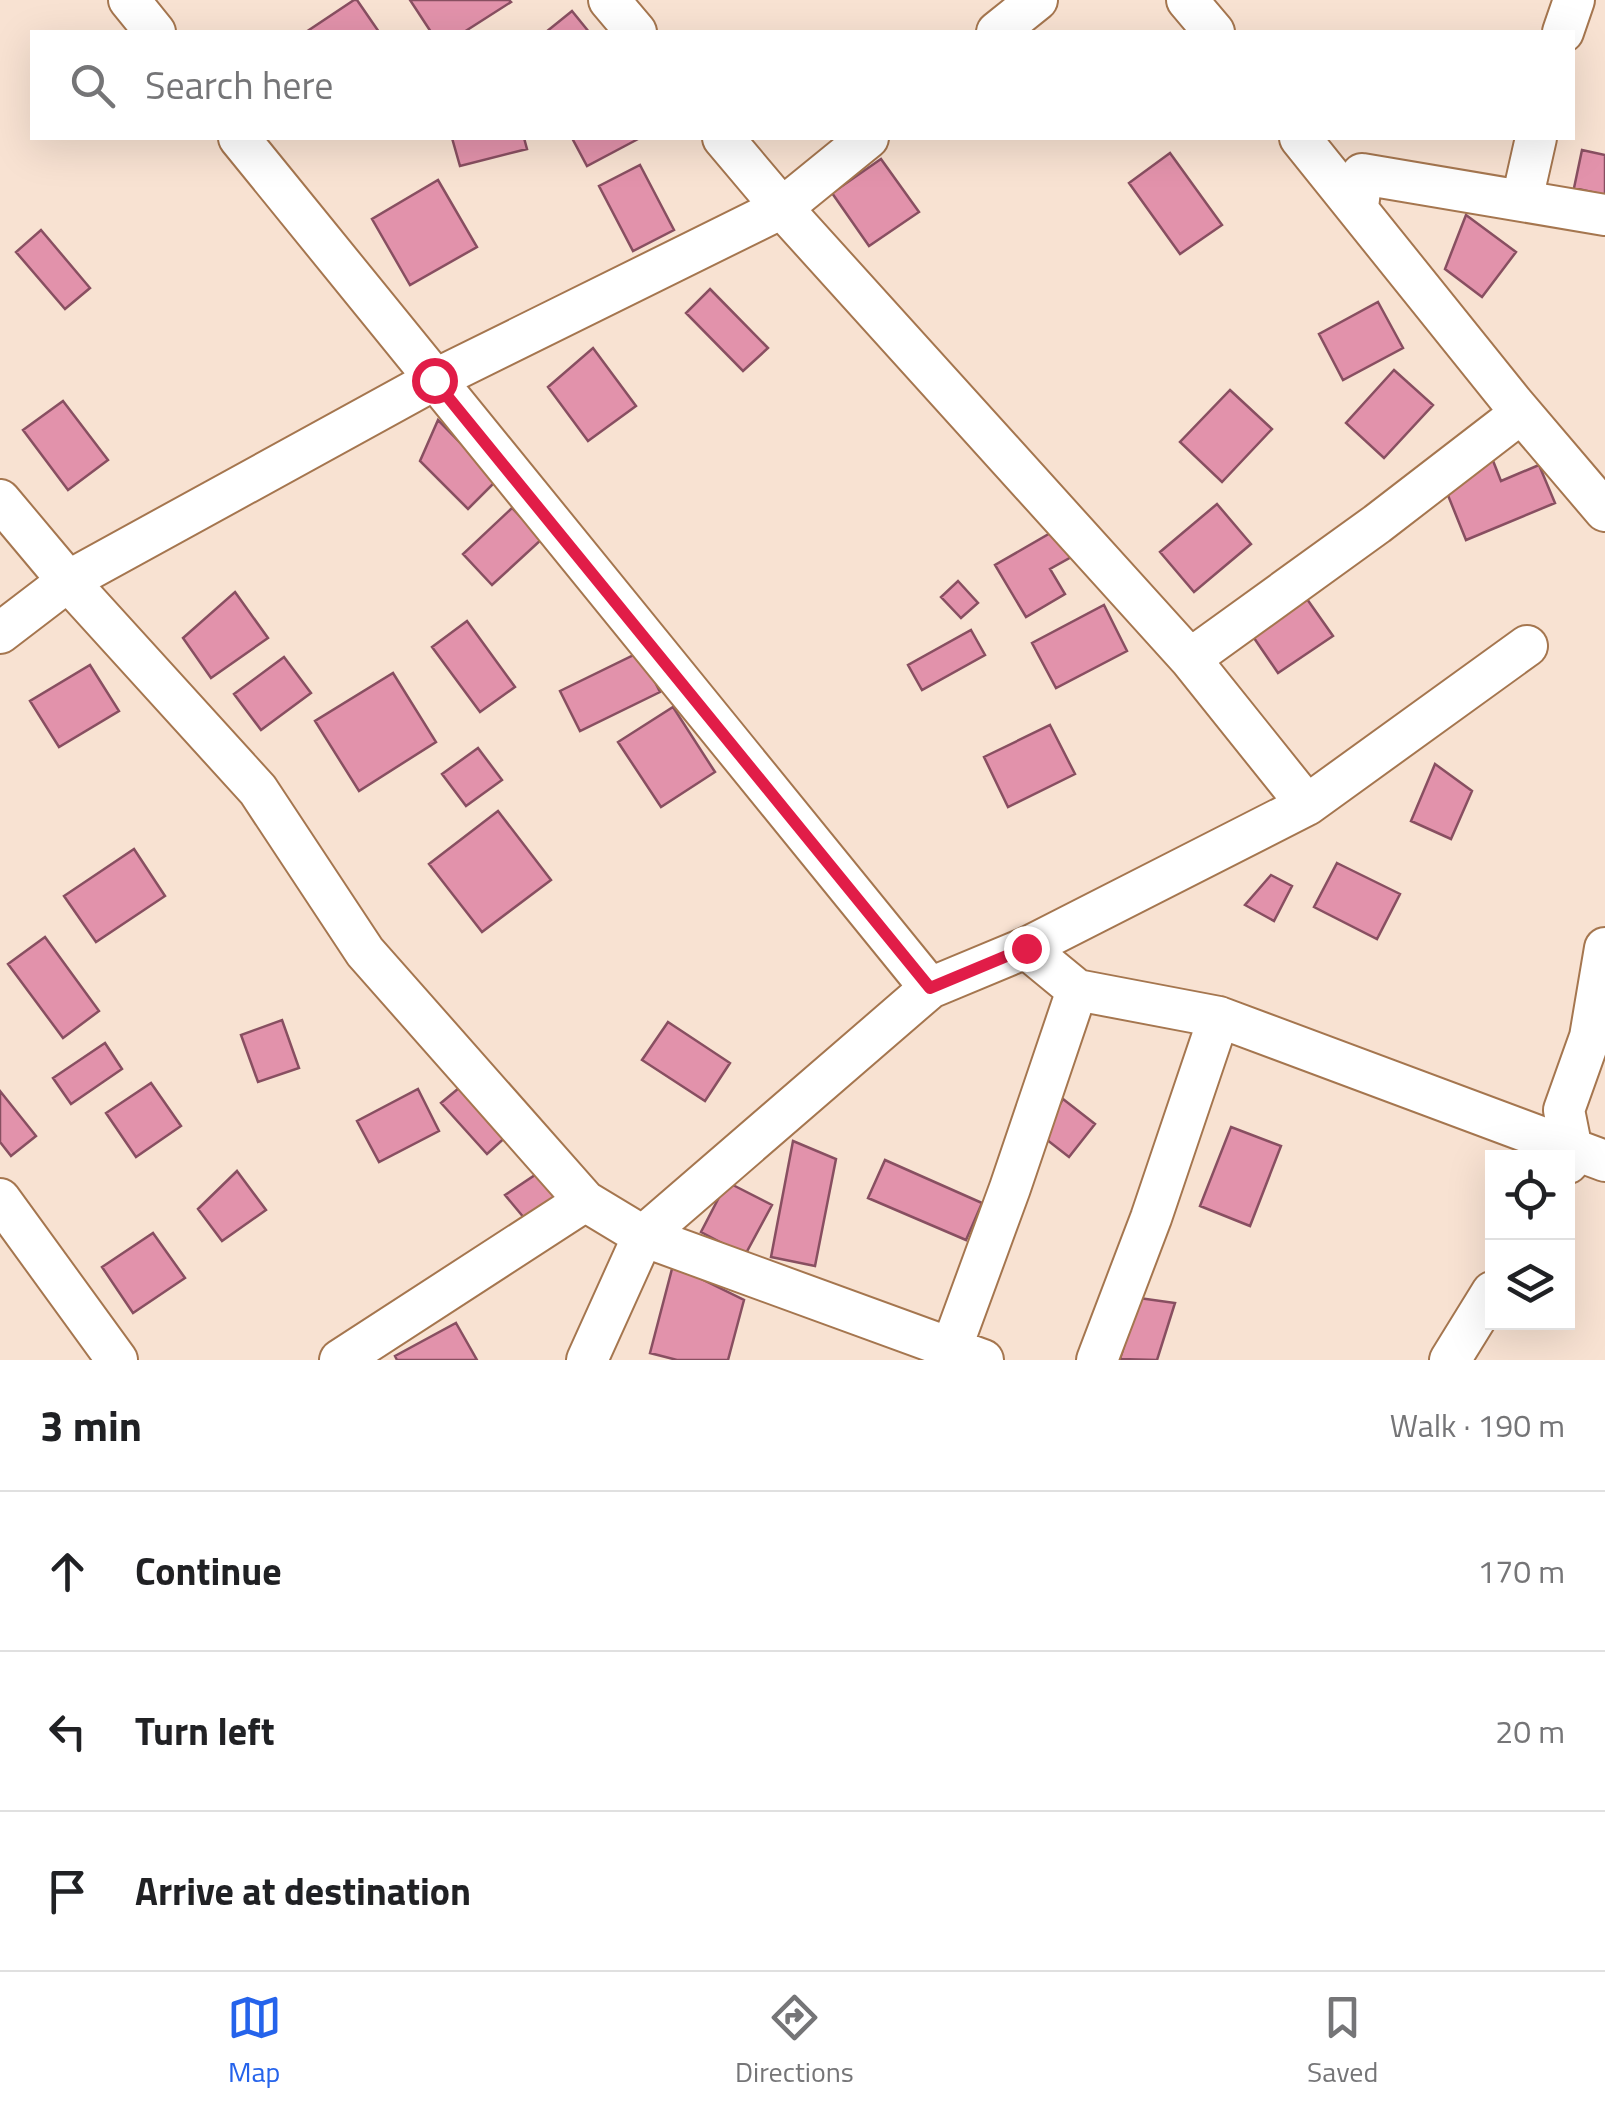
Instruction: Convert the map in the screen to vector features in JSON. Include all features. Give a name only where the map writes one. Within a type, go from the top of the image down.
[{"type":"street","points":[[129,0],[153,30]]},
{"type":"street","points":[[609,0],[634,30]]},
{"type":"street","points":[[1000,30],[1037,0]]},
{"type":"street","points":[[1187,0],[1212,30]]},
{"type":"street","points":[[1565,30],[1574,0]]},
{"type":"street","points":[[241,140],[930,988]]},
{"type":"street","points":[[725,140],[1190,659],[1307,805]]},
{"type":"street","points":[[0,633],[68,581],[434,380],[782,208],[866,140]]},
{"type":"street","points":[[1302,140],[1521,413],[1605,511]]},
{"type":"street","points":[[1522,200],[1536,140]]},
{"type":"street","points":[[1358,207],[1362,174],[1605,216]]},
{"type":"street","points":[[1190,659],[1377,524],[1521,413]]},
{"type":"street","points":[[0,500],[68,581],[258,790],[365,952],[586,1202],[643,1236],[960,1356],[1010,1188],[1077,990]]},
{"type":"street","points":[[587,1360],[643,1236],[930,988],[1026,948],[1307,805],[1527,646]]},
{"type":"street","points":[[1026,948],[1077,990],[1219,1017],[1582,1158]]},
{"type":"street","points":[[1582,1158],[1564,1110],[1590,1038],[1605,948]]},
{"type":"street","points":[[1097,1360],[1151,1218],[1219,1017]]},
{"type":"street","points":[[0,1198],[117,1360]]},
{"type":"street","points":[[340,1360],[586,1202]]},
{"type":"street","points":[[1450,1360],[1485,1303]]},
{"type":"building","points":[[357,0],[378,30],[309,30]]},
{"type":"building","points":[[410,0],[511,2],[467,30],[430,30]]},
{"type":"building","points":[[572,11],[587,30],[548,30]]},
{"type":"building","points":[[453,140],[525,140],[527,149],[460,166]]},
{"type":"building","points":[[573,140],[636,140],[587,166]]},
{"type":"building","points":[[1582,150],[1605,155],[1605,195],[1574,188]]},
{"type":"building","points":[[1170,153],[1222,225],[1180,254],[1129,183]]},
{"type":"building","points":[[881,159],[919,212],[869,246],[832,193]]},
{"type":"building","points":[[640,165],[674,230],[633,251],[599,186]]},
{"type":"building","points":[[438,180],[477,247],[410,285],[372,219]]},
{"type":"building","points":[[1466,215],[1516,252],[1482,297],[1445,269]]},
{"type":"building","points":[[41,230],[90,288],[65,309],[16,252]]},
{"type":"building","points":[[710,289],[768,348],[743,371],[686,313]]},
{"type":"building","points":[[1378,302],[1403,348],[1343,380],[1319,334]]},
{"type":"building","points":[[593,348],[636,406],[588,441],[548,387]]},
{"type":"building","points":[[1394,370],[1433,405],[1384,458],[1346,423]]},
{"type":"building","points":[[1230,390],[1272,429],[1222,482],[1180,442]]},
{"type":"building","points":[[63,401],[108,460],[68,490],[23,430]]},
{"type":"building","points":[[438,420],[497,480],[468,509],[420,461]]},
{"type":"building","points":[[1486,443],[1501,481],[1539,465],[1555,503],[1466,540],[1439,473]]},
{"type":"building","points":[[1217,504],[1251,544],[1194,592],[1160,552]]},
{"type":"building","points":[[512,508],[542,539],[492,585],[463,554]]},
{"type":"building","points":[[1066,524],[1082,551],[1050,569],[1065,594],[1026,617],[995,565]]},
{"type":"building","points":[[958,581],[978,603],[961,618],[941,597]]},
{"type":"building","points":[[1295,582],[1333,636],[1278,673],[1241,619]]},
{"type":"building","points":[[235,592],[268,638],[211,678],[183,638]]},
{"type":"building","points":[[1104,605],[1127,651],[1056,688],[1032,643]]},
{"type":"building","points":[[467,621],[515,687],[480,712],[432,647]]},
{"type":"building","points":[[971,630],[985,655],[922,690],[908,665]]},
{"type":"building","points":[[640,652],[660,692],[580,731],[560,691]]},
{"type":"building","points":[[284,657],[311,693],[261,730],[234,694]]},
{"type":"building","points":[[90,665],[119,711],[59,747],[30,701]]},
{"type":"building","points":[[393,673],[436,742],[359,791],[315,721]]},
{"type":"building","points":[[673,707],[715,772],[661,807],[618,742]]},
{"type":"building","points":[[1050,725],[1075,774],[1008,807],[984,757]]},
{"type":"building","points":[[478,748],[502,780],[466,806],[442,774]]},
{"type":"building","points":[[1435,764],[1472,791],[1451,839],[1411,821]]},
{"type":"building","points":[[498,811],[551,880],[482,932],[429,864]]},
{"type":"building","points":[[134,849],[165,896],[96,942],[64,896]]},
{"type":"building","points":[[1337,863],[1400,894],[1377,939],[1314,907]]},
{"type":"building","points":[[1271,875],[1292,886],[1274,921],[1245,905]]},
{"type":"building","points":[[45,937],[99,1011],[63,1038],[8,964]]},
{"type":"building","points":[[282,1020],[299,1068],[258,1082],[241,1035]]},
{"type":"building","points":[[668,1022],[730,1063],[705,1101],[642,1060]]},
{"type":"building","points":[[105,1043],[122,1069],[71,1104],[53,1078]]},
{"type":"building","points":[[151,1083],[181,1126],[136,1157],[106,1113]]},
{"type":"building","points":[[465,1083],[510,1133],[487,1154],[441,1103]]},
{"type":"building","points":[[418,1089],[439,1131],[379,1162],[357,1121]]},
{"type":"building","points":[[0,1091],[36,1136],[11,1156],[0,1142]]},
{"type":"building","points":[[1063,1099],[1095,1124],[1069,1157],[1042,1136]]},
{"type":"building","points":[[1231,1127],[1281,1146],[1250,1226],[1200,1206]]},
{"type":"building","points":[[793,1141],[836,1159],[815,1266],[771,1257]]},
{"type":"building","points":[[885,1160],[982,1203],[966,1240],[868,1198]]},
{"type":"building","points":[[544,1169],[566,1195],[530,1225],[505,1195]]},
{"type":"building","points":[[237,1171],[266,1210],[222,1241],[198,1209]]},
{"type":"building","points":[[727,1182],[772,1205],[745,1255],[701,1232]]},
{"type":"building","points":[[153,1233],[185,1278],[133,1313],[102,1267]]},
{"type":"building","points":[[673,1265],[744,1300],[728,1360],[677,1360],[650,1353]]},
{"type":"building","points":[[1139,1298],[1175,1303],[1157,1360],[1120,1359]]},
{"type":"building","points":[[456,1323],[477,1360],[397,1360],[395,1356]]},
{"type":"route","points":[[434,380],[930,988],[1026,948]]}]
